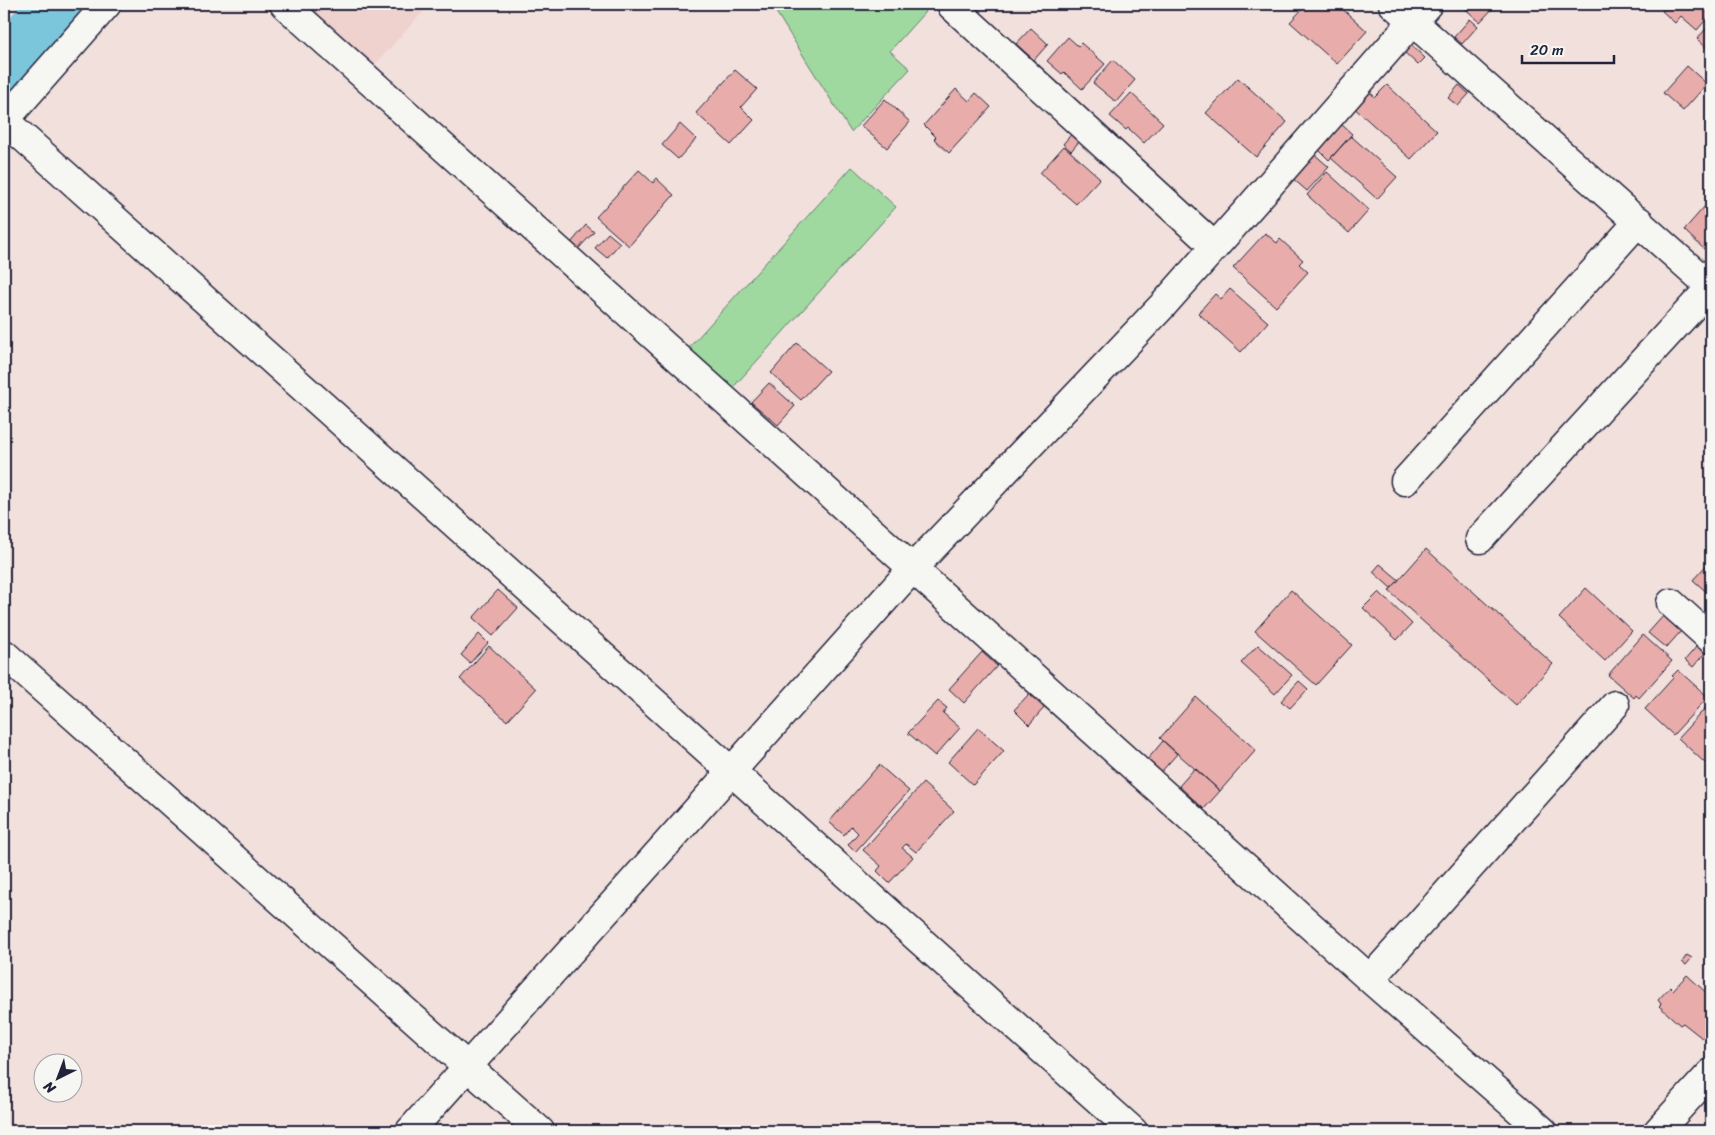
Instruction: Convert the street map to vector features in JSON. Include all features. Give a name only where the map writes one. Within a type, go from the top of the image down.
[{"type":"street","points":[[107,4],[4,121],[1134,1131]]},
{"type":"street","points":[[284,4],[1370,979],[1543,1131]]},
{"type":"street","points":[[954,4],[952,6],[1215,247]]},
{"type":"street","points":[[410,1131],[732,773],[912,569],[1165,303],[1215,247],[1411,10],[1711,287],[1480,538]]},
{"type":"street","points":[[1404,481],[1639,221]]},
{"type":"street","points":[[1671,603],[1711,639]]},
{"type":"street","points":[[4,654],[540,1131]]},
{"type":"street","points":[[1370,979],[1615,705]]},
{"type":"street","points":[[1658,1131],[1711,1073]]},
{"type":"shaded area","points":[[292,4],[430,4],[368,72]]},
{"type":"green space","points":[[771,4],[932,4],[890,51],[910,69],[851,132]]},
{"type":"green space","points":[[852,167],[896,207],[728,393],[684,353]]},
{"type":"building","points":[[1307,4],[1337,4],[1367,31],[1337,64],[1290,22]]},
{"type":"building","points":[[1460,4],[1497,4],[1480,22]]},
{"type":"building","points":[[1668,4],[1711,4],[1711,14],[1697,30],[1681,16],[1675,23],[1662,11]]},
{"type":"building","points":[[1470,19],[1478,26],[1462,44],[1454,37]]},
{"type":"building","points":[[1711,23],[1711,52],[1697,39]]},
{"type":"building","points":[[1031,28],[1048,44],[1034,60],[1016,44]]},
{"type":"building","points":[[1068,37],[1078,46],[1081,43],[1105,64],[1082,89],[1064,72],[1062,74],[1047,61]]},
{"type":"building","points":[[1410,44],[1425,58],[1418,65],[1403,51]]},
{"type":"building","points":[[1113,60],[1135,80],[1116,102],[1093,83]]},
{"type":"building","points":[[1687,66],[1707,84],[1683,111],[1663,93]]},
{"type":"building","points":[[735,70],[757,89],[741,107],[754,120],[731,145],[696,113]]},
{"type":"building","points":[[1238,78],[1287,122],[1256,157],[1206,113]]},
{"type":"building","points":[[1387,85],[1437,131],[1411,159],[1351,105],[1366,89],[1375,97]]},
{"type":"building","points":[[1459,85],[1469,94],[1458,106],[1448,98]]},
{"type":"building","points":[[956,89],[969,101],[976,93],[991,107],[949,153],[934,139],[936,137],[924,125]]},
{"type":"building","points":[[1131,93],[1163,123],[1144,143],[1128,128],[1126,130],[1110,116]]},
{"type":"building","points":[[885,99],[910,122],[887,148],[861,126]]},
{"type":"building","points":[[680,124],[696,139],[678,159],[662,145]]},
{"type":"building","points":[[1341,124],[1352,134],[1329,160],[1318,149]]},
{"type":"building","points":[[1074,131],[1082,138],[1071,151],[1063,144]]},
{"type":"building","points":[[1351,136],[1397,177],[1377,199],[1331,158]]},
{"type":"building","points":[[1064,146],[1100,178],[1076,204],[1040,173]]},
{"type":"building","points":[[1313,153],[1329,167],[1307,191],[1291,177]]},
{"type":"building","points":[[639,170],[653,183],[656,178],[674,195],[629,246],[596,217]]},
{"type":"building","points":[[1327,172],[1369,210],[1349,233],[1307,195]]},
{"type":"building","points":[[1705,206],[1711,211],[1711,244],[1705,250],[1684,230]]},
{"type":"building","points":[[586,225],[594,232],[578,249],[571,243]]},
{"type":"building","points":[[608,233],[620,243],[607,258],[595,248]]},
{"type":"building","points":[[1265,233],[1277,243],[1280,239],[1303,260],[1299,264],[1308,272],[1276,307],[1233,268]]},
{"type":"building","points":[[1230,289],[1268,322],[1241,352],[1198,313],[1215,294],[1221,299]]},
{"type":"building","points":[[797,343],[828,371],[801,400],[771,373]]},
{"type":"building","points":[[769,383],[795,406],[778,425],[751,402]]},
{"type":"building","points":[[1426,549],[1553,664],[1516,705],[1389,591]]},
{"type":"building","points":[[1711,560],[1711,596],[1693,580]]},
{"type":"building","points":[[1380,564],[1399,580],[1391,588],[1373,572]]},
{"type":"building","points":[[1586,588],[1632,631],[1605,661],[1559,618]]},
{"type":"building","points":[[498,590],[518,608],[493,636],[473,618]]},
{"type":"building","points":[[1291,590],[1352,645],[1316,685],[1255,631]]},
{"type":"building","points":[[1379,592],[1412,624],[1397,640],[1363,608]]},
{"type":"building","points":[[1664,615],[1682,630],[1666,648],[1648,633]]},
{"type":"building","points":[[479,634],[488,643],[470,663],[461,655]]},
{"type":"building","points":[[1643,635],[1672,661],[1639,698],[1636,695],[1634,698],[1608,675]]},
{"type":"building","points":[[1258,645],[1292,675],[1275,694],[1241,663]]},
{"type":"building","points":[[489,646],[536,689],[507,721],[460,679]]},
{"type":"building","points":[[1697,646],[1705,653],[1693,667],[1685,660]]},
{"type":"building","points":[[982,652],[997,666],[964,703],[949,689]]},
{"type":"building","points":[[1678,670],[1708,697],[1673,735],[1645,709]]},
{"type":"building","points":[[1299,681],[1308,689],[1290,708],[1281,701]]},
{"type":"building","points":[[1029,694],[1044,708],[1029,725],[1014,710]]},
{"type":"building","points":[[1196,697],[1256,750],[1220,791],[1160,738]]},
{"type":"building","points":[[938,701],[947,708],[943,713],[960,728],[935,756],[908,733]]},
{"type":"building","points":[[1710,703],[1711,756],[1705,763],[1678,738]]},
{"type":"building","points":[[978,728],[1004,751],[973,785],[948,762]]},
{"type":"building","points":[[1163,741],[1177,754],[1161,772],[1147,760]]},
{"type":"building","points":[[879,765],[909,791],[855,852],[848,845],[858,833],[851,826],[844,835],[829,822]]},
{"type":"building","points":[[1195,768],[1220,791],[1204,809],[1179,786]]},
{"type":"building","points":[[923,783],[954,811],[916,852],[906,844],[902,848],[913,857],[889,883],[877,871],[881,866],[863,850]]},
{"type":"building","points":[[1687,955],[1692,958],[1686,965],[1682,962]]},
{"type":"building","points":[[1687,975],[1711,997],[1711,1028],[1702,1038],[1683,1023],[1680,1025],[1659,1006],[1661,1004],[1658,1000],[1670,987],[1673,990]]},
{"type":"waterway","points":[[4,66],[58,4]]}]
